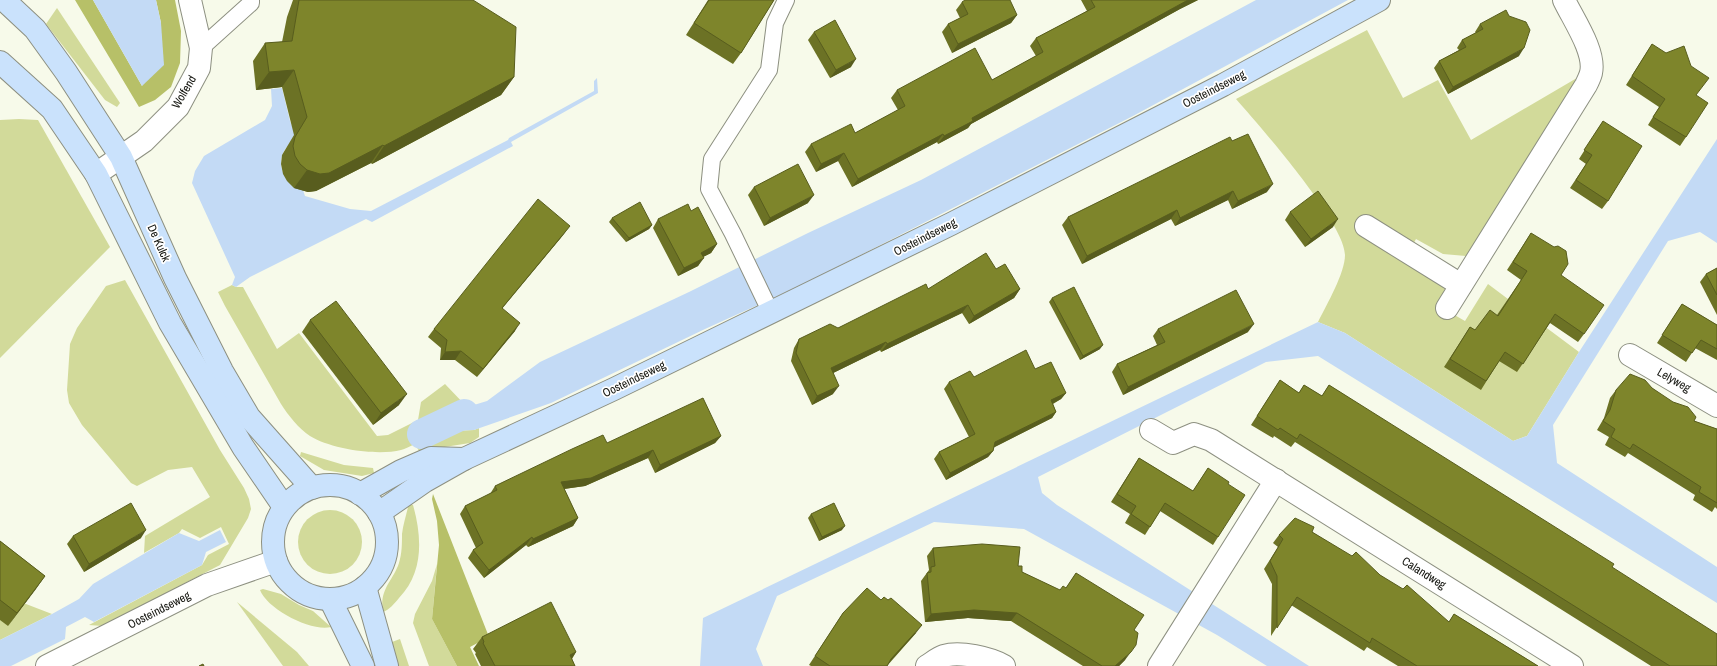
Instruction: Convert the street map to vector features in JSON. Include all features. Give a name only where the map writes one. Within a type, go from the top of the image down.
[{"type":"main road","name":"De Kulck","points":[[4,0],[35,29],[66,72],[121,157],[175,278],[222,371],[249,418],[312,488]]},
{"type":"main road","name":"Oosteindseweg","points":[[379,512],[425,481],[464,459],[614,390],[768,308],[1093,152],[1223,85],[1379,0]]},
{"type":"main road","points":[[0,62],[52,109],[96,174],[170,323],[243,447],[284,507]]},
{"type":"main road","name":"Oosteindseweg","points":[[360,494],[401,471],[431,458],[464,459]]},
{"type":"main road","points":[[324,485],[337,486],[349,488],[360,494],[371,502],[379,512],[386,535],[386,552],[380,568],[365,587],[342,598],[330,599],[316,597],[302,592],[291,584],[282,573],[276,561],[272,538],[278,517],[284,507],[301,492],[312,488],[324,485]]},
{"type":"main road","points":[[365,587],[387,666]]},
{"type":"main road","points":[[330,599],[363,666]]},
{"type":"street","name":"Wolfend","points":[[96,174],[144,141],[178,107],[199,68],[201,48],[190,0]]},
{"type":"street","points":[[1447,308],[1586,85],[1591,72],[1591,58],[1587,46],[1564,0]]},
{"type":"street","points":[[1366,226],[1461,286]]},
{"type":"street","name":"Lelyweg","points":[[1630,354],[1717,406]]},
{"type":"street","name":"Calandweg","points":[[1151,430],[1173,443],[1194,434],[1211,440],[1572,666]]},
{"type":"street","points":[[1159,666],[1276,480]]},
{"type":"street","name":"Oosteindseweg","points":[[47,666],[207,585],[276,561]]},
{"type":"street","points":[[927,666],[944,656],[971,655],[997,662],[1004,666]]},
{"type":"lane","points":[[201,48],[251,3],[251,0]]},
{"type":"lane","points":[[768,308],[746,260],[709,189],[712,159],[746,109],[769,70],[775,23],[786,0]]},
{"type":"green space","points":[[75,0],[93,0],[142,86],[161,23],[156,0],[175,0],[181,31],[180,63],[171,87],[155,100],[139,107]]},
{"type":"green space","points":[[57,8],[120,103],[117,107],[105,100],[46,24]]},
{"type":"green space","points":[[1367,30],[1403,98],[1438,80],[1471,140],[1582,75],[1466,256],[1443,254],[1416,239],[1404,261],[1443,287],[1447,293],[1444,309],[1465,321],[1488,284],[1579,352],[1527,436],[1513,441],[1345,333],[1318,322],[1342,271],[1345,255],[1341,240],[1317,198],[1281,151],[1236,99]]},
{"type":"green space","points":[[0,120],[38,120],[110,247],[0,358]]},
{"type":"green space","points":[[125,280],[220,450],[244,488],[249,499],[251,509],[248,518],[220,565],[102,626],[89,625],[202,565],[208,555],[229,544],[221,527],[200,538],[182,529],[179,533],[144,553],[145,536],[210,497],[192,467],[168,470],[137,486],[131,483],[82,425],[69,403],[67,390],[70,344],[77,328],[106,286]]},
{"type":"green space","points":[[232,285],[236,287],[243,287],[277,349],[299,333],[377,436],[388,435],[418,420],[421,402],[445,384],[467,407],[452,412],[448,419],[426,430],[432,442],[453,431],[474,430],[479,428],[479,437],[470,443],[419,451],[415,444],[401,450],[391,452],[367,452],[330,445],[310,436],[294,422],[281,404],[225,306],[218,292]]},
{"type":"green space","points":[[301,452],[344,465],[373,468],[374,473],[362,476],[324,470],[300,456]]},
{"type":"green space","points":[[433,494],[489,637],[470,647],[479,666],[457,666],[432,619],[439,545],[437,521],[432,499]]},
{"type":"green space","points":[[410,504],[413,505],[418,529],[419,554],[417,566],[407,588],[392,606],[383,612],[383,597],[400,559],[402,548],[402,531]]},
{"type":"green space","points":[[330,510],[342,512],[353,519],[360,530],[362,542],[360,554],[353,565],[342,572],[330,574],[318,572],[307,565],[300,554],[298,542],[300,530],[307,519],[318,512]]},
{"type":"green space","points":[[437,564],[432,619],[457,666],[429,666],[413,623],[415,614],[432,581]]},
{"type":"green space","points":[[263,589],[281,594],[299,605],[313,611],[331,627],[322,628],[312,626],[291,618],[271,604],[264,597],[260,590]]},
{"type":"green space","points":[[0,594],[52,614],[0,640]]},
{"type":"green space","points":[[237,602],[297,652],[309,666],[283,666]]},
{"type":"green space","points":[[400,639],[409,666],[397,666],[392,642]]},
{"type":"water","points":[[93,0],[156,0],[161,23],[164,65],[142,86]]},
{"type":"water","points":[[1256,0],[1348,0],[1133,116],[806,283],[705,329],[551,403],[474,430],[453,431],[431,442],[425,430],[448,419],[451,412],[487,401],[540,362],[921,180]]},
{"type":"water","points":[[597,78],[598,93],[511,142],[513,146],[372,222],[366,219],[250,277],[236,287],[232,285],[235,277],[192,183],[195,171],[204,156],[265,120],[272,106],[271,89],[282,88],[290,121],[297,138],[289,144],[281,159],[281,166],[288,180],[303,190],[305,196],[350,209],[371,211],[508,140],[509,138],[594,91],[594,81]]},
{"type":"water","points":[[1717,139],[1717,243],[1700,232],[1668,241],[1553,425],[1557,463],[1717,567],[1717,603],[1318,356],[1266,362],[1038,477],[1042,493],[1057,505],[1309,666],[1267,666],[1217,635],[1024,529],[934,522],[777,596],[756,649],[763,666],[700,666],[703,618],[1318,322],[1345,333],[1513,441],[1527,436],[1579,352]]},
{"type":"water","points":[[220,530],[226,542],[206,552],[202,565],[94,622],[85,617],[66,627],[65,639],[11,666],[0,666],[0,640],[79,599],[93,584],[179,533],[199,541]]},
{"type":"building","points":[[299,0],[473,0],[516,27],[514,77],[384,146],[383,145],[329,173],[320,174],[307,170],[300,164],[295,156],[293,146],[295,137],[307,117],[294,70],[269,72],[265,43],[292,41]]},
{"type":"building","points":[[709,0],[774,0],[741,53],[694,23]]},
{"type":"building","points":[[965,0],[1010,0],[1017,15],[958,44],[948,24],[968,14],[962,2]]},
{"type":"building","points":[[1091,0],[1188,0],[972,118],[973,121],[944,136],[943,134],[858,179],[844,153],[821,164],[811,144],[851,124],[855,133],[905,106],[897,90],[975,48],[992,80],[1043,52],[1036,38],[1095,7]]},
{"type":"building","points":[[1506,10],[1509,16],[1526,22],[1530,30],[1524,48],[1453,87],[1439,61],[1466,47],[1462,40],[1483,29],[1480,24]]},
{"type":"building","points":[[835,20],[856,59],[836,70],[814,32]]},
{"type":"building","points":[[1652,44],[1666,53],[1684,46],[1691,66],[1709,78],[1696,95],[1708,103],[1686,137],[1653,117],[1665,99],[1632,76]]},
{"type":"building","points":[[1603,121],[1642,146],[1608,201],[1576,180],[1592,155],[1584,150]]},
{"type":"building","points":[[1248,134],[1273,184],[1238,201],[1233,191],[1180,218],[1177,210],[1087,256],[1068,217],[1230,137],[1232,141]]},
{"type":"building","points":[[798,164],[814,195],[770,218],[754,187]]},
{"type":"building","points":[[1318,191],[1338,219],[1311,239],[1290,212]]},
{"type":"building","points":[[538,199],[570,226],[502,308],[520,323],[483,369],[461,351],[445,352],[447,340],[434,329]]},
{"type":"building","points":[[640,202],[652,225],[629,238],[612,218]]},
{"type":"building","points":[[688,204],[691,211],[698,207],[717,244],[701,253],[704,258],[684,268],[658,219]]},
{"type":"building","points":[[1531,233],[1554,247],[1558,246],[1566,251],[1568,264],[1561,275],[1604,305],[1584,334],[1555,314],[1523,364],[1505,352],[1486,381],[1450,359],[1470,327],[1475,330],[1490,310],[1498,316],[1527,271],[1513,262]]},
{"type":"building","points":[[986,253],[996,269],[1005,264],[1020,289],[974,316],[968,305],[887,344],[886,342],[831,368],[839,386],[817,396],[796,353],[799,339],[830,324],[838,328],[926,284],[928,289]]},
{"type":"building","points":[[1717,268],[1717,295],[1706,274]]},
{"type":"building","points":[[1074,287],[1103,345],[1083,356],[1052,298]]},
{"type":"building","points":[[1236,290],[1254,324],[1128,387],[1117,364],[1165,342],[1158,329]]},
{"type":"building","points":[[336,301],[407,394],[381,413],[310,320]]},
{"type":"building","points":[[1682,304],[1717,325],[1717,349],[1701,340],[1692,353],[1662,335]]},
{"type":"building","points":[[1026,350],[1035,369],[1051,362],[1066,393],[1051,400],[1056,412],[995,442],[993,451],[950,473],[939,452],[975,434],[949,382],[970,371],[974,377]]},
{"type":"building","points":[[1630,374],[1645,380],[1652,388],[1673,402],[1688,407],[1696,417],[1694,421],[1717,429],[1717,503],[1699,492],[1701,487],[1633,444],[1630,449],[1611,437],[1615,429],[1603,421],[1610,410],[1616,390]]},
{"type":"building","points":[[1280,380],[1299,393],[1304,385],[1322,396],[1329,385],[1614,564],[1612,567],[1717,634],[1717,666],[1670,666],[1300,434],[1297,439],[1280,428],[1278,430],[1257,416]]},
{"type":"building","points":[[703,398],[721,436],[660,465],[653,450],[591,478],[561,482],[578,518],[533,539],[532,537],[489,570],[473,550],[483,543],[465,506],[497,490],[495,486],[603,435],[607,443]]},
{"type":"building","points":[[1139,458],[1193,491],[1208,468],[1245,495],[1218,537],[1165,503],[1150,527],[1131,514],[1136,506],[1117,494]]},
{"type":"building","points":[[131,503],[146,530],[89,564],[73,536]]},
{"type":"building","points":[[834,503],[845,526],[822,537],[811,514]]},
{"type":"building","points":[[1295,518],[1314,527],[1312,532],[1352,556],[1356,552],[1380,575],[1403,589],[1407,585],[1449,622],[1454,614],[1538,666],[1417,666],[1372,638],[1370,643],[1297,597],[1277,628],[1277,576],[1270,561],[1283,539],[1279,535]]},
{"type":"building","points":[[0,541],[45,576],[17,613],[0,600]]},
{"type":"building","points":[[982,544],[1020,547],[1018,566],[1022,566],[1022,572],[1060,590],[1063,586],[1066,588],[1076,573],[1144,615],[1134,630],[1138,633],[1136,645],[1131,652],[1115,666],[1102,666],[1017,613],[974,610],[931,614],[927,573],[931,572],[931,567],[935,566],[933,548]]},
{"type":"building","points":[[867,588],[881,600],[884,597],[888,600],[891,598],[922,625],[891,659],[887,666],[830,666],[815,656],[843,613]]},
{"type":"building","points":[[551,602],[576,652],[570,655],[575,666],[495,666],[483,643],[482,637]]},
{"type":"waterway","points":[[422,434],[464,414]]}]
